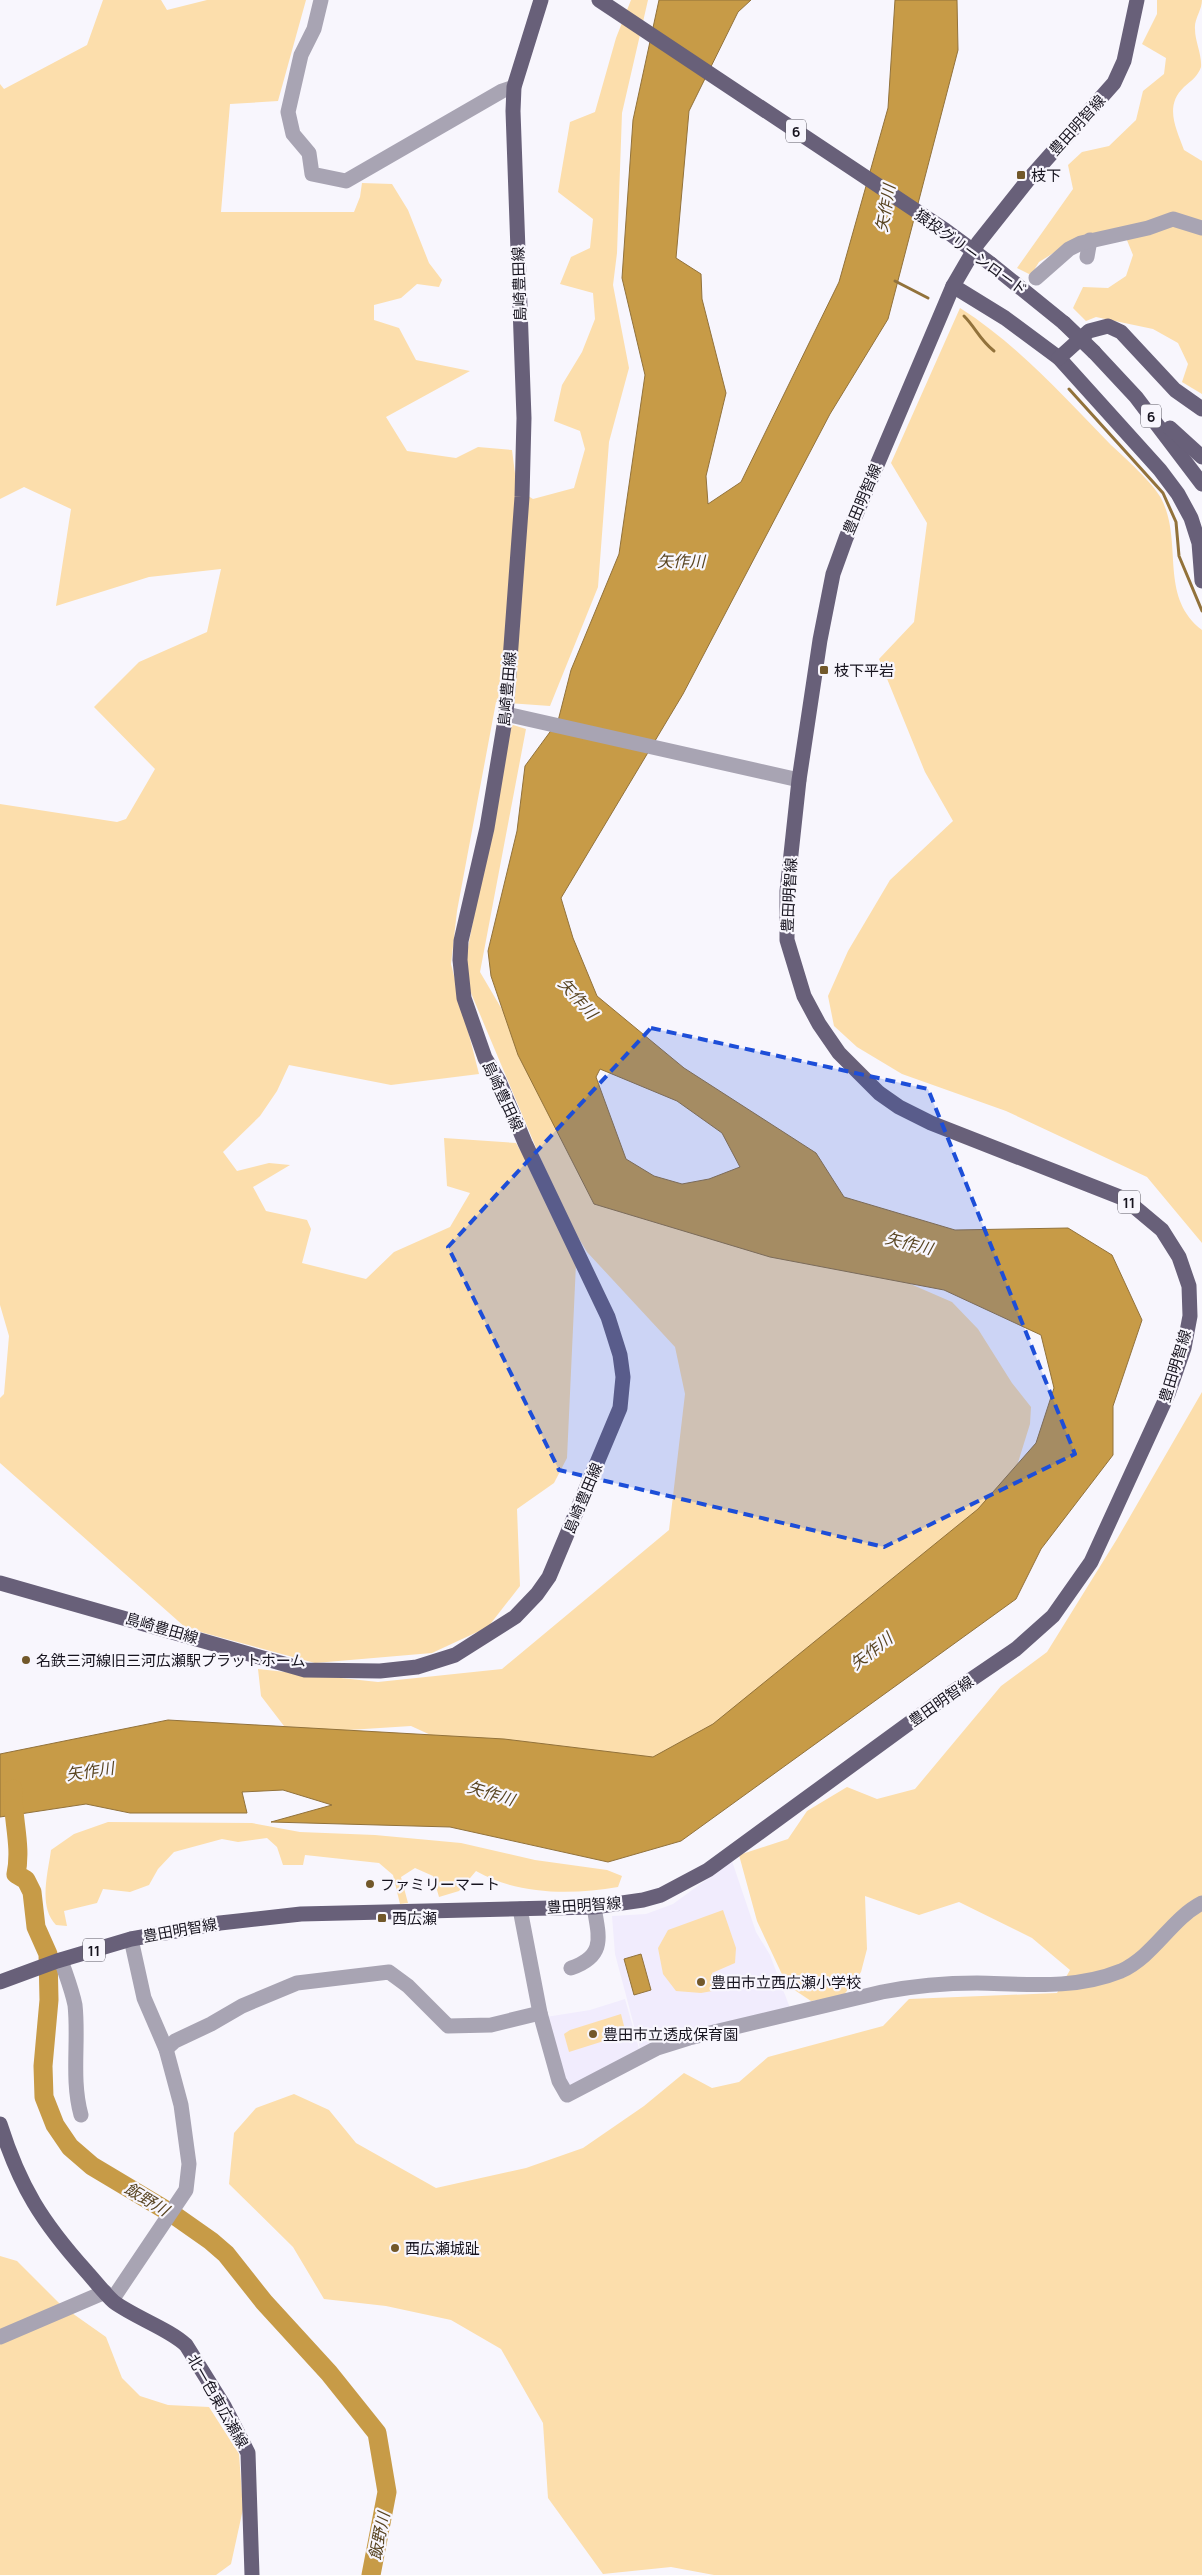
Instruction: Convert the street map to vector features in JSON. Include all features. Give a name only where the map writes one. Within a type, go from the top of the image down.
[{"type":"main road","name":"島崎豊田線","points":[[0,1583],[305,1670],[380,1670],[417,1667],[454,1655],[515,1617],[537,1594],[549,1577],[620,1408],[623,1377],[620,1355],[608,1317],[499,1081],[485,1058],[464,998],[460,960],[461,941],[512,716],[524,418],[513,111],[514,87],[542,0]]},
{"type":"main road","name":"猿投グリーンロード","points":[[599,0],[945,230],[1064,323],[1136,397],[1202,484]]},
{"type":"main road","name":"豊田明智線","points":[[5,1981],[59,1961],[131,1939],[220,1923],[301,1914],[520,1910],[594,1906],[643,1900],[661,1895],[708,1870],[941,1700],[1016,1648],[1053,1616],[1091,1562],[1168,1394],[1184,1348],[1190,1316],[1189,1286],[1179,1257],[1162,1230],[1125,1199],[931,1123],[907,1111],[879,1093],[839,1053],[818,1024],[804,996],[787,940],[787,891],[799,780],[832,574],[846,538],[953,286],[978,243],[1028,180],[1114,83],[1124,61],[1137,0]]},
{"type":"main road","points":[[953,286],[1004,318],[1059,358],[1178,494],[1196,530],[1202,581]]},
{"type":"main road","points":[[1059,358],[1089,331],[1102,326],[1115,328],[1174,390],[1202,409]]},
{"type":"main road","points":[[1136,397],[1202,457]]},
{"type":"main road","points":[[1164,433],[1202,495]]},
{"type":"main road","name":"北一色東広瀬線","points":[[0,2124],[34,2207],[56,2238],[109,2296],[134,2316],[178,2338],[186,2345],[215,2390],[248,2453],[252,2575]]},
{"type":"street","points":[[322,0],[314,28],[301,56],[288,112],[293,134],[309,153],[312,174],[346,181],[502,91],[514,87]]},
{"type":"street","points":[[1036,278],[1069,249],[1090,240],[1148,228],[1173,220],[1202,228]]},
{"type":"street","points":[[1087,257],[1090,240]]},
{"type":"street","points":[[512,716],[799,780]]},
{"type":"street","points":[[520,1910],[540,2013],[559,2081],[567,2095],[656,2048],[688,2038],[882,1992],[975,1983],[1066,1984],[1120,1971],[1135,1963],[1190,1909],[1202,1903]]},
{"type":"street","points":[[571,1968],[591,1958],[598,1948],[599,1934],[594,1906]]},
{"type":"street","points":[[0,2337],[109,2296],[161,2230],[186,2190],[189,2164],[181,2105],[166,2049],[144,1998],[131,1939]]},
{"type":"street","points":[[59,1961],[75,2006],[74,2052],[78,2103],[81,2115]]},
{"type":"street","points":[[166,2049],[175,2040],[278,1990],[297,1983],[361,1974],[389,1972],[395,1975],[448,2026],[491,2025],[540,2013]]},
{"type":"highlighted area","points":[[651,1028],[928,1089],[1075,1454],[884,1547],[559,1470],[448,1247]]},
{"type":"shaded area","points":[[103,0],[161,0],[167,10],[207,0],[306,0],[278,101],[230,104],[221,212],[354,212],[360,197],[362,183],[392,184],[408,210],[429,263],[442,280],[439,287],[417,284],[401,298],[374,305],[374,320],[399,328],[416,360],[470,371],[386,417],[407,451],[456,458],[478,447],[512,450],[517,489],[533,499],[574,488],[585,449],[580,431],[554,421],[562,385],[582,352],[595,319],[593,293],[560,284],[571,257],[590,248],[593,219],[558,192],[570,122],[595,112],[616,38],[631,0],[648,0],[622,113],[617,253],[613,285],[629,368],[609,442],[598,587],[550,706],[496,702],[457,911],[451,964],[479,1074],[391,1085],[289,1065],[277,1091],[260,1116],[223,1152],[237,1171],[269,1163],[290,1165],[253,1187],[266,1211],[307,1220],[311,1229],[302,1263],[366,1279],[394,1252],[450,1227],[470,1193],[447,1186],[444,1138],[516,1143],[553,1209],[576,1264],[567,1458],[554,1483],[517,1509],[520,1586],[488,1627],[432,1653],[315,1663],[186,1628],[0,1463],[0,1398],[4,1394],[9,1336],[0,1305],[0,804],[117,822],[126,819],[155,769],[94,707],[139,662],[207,632],[221,569],[149,577],[56,606],[71,509],[24,487],[0,499],[0,84],[4,89],[87,45]]},
{"type":"shaded area","points":[[1157,0],[1202,0],[1195,25],[1201,67],[1196,76],[1178,94],[1173,109],[1175,125],[1184,150],[1202,161],[1202,394],[1182,382],[1188,364],[1178,343],[1153,329],[1096,317],[1086,321],[1073,308],[1083,287],[1108,288],[1126,276],[1133,255],[1122,228],[1079,237],[1039,262],[1031,275],[1017,268],[1073,189],[1068,165],[1082,152],[1109,146],[1136,120],[1143,91],[1164,74],[1166,58],[1142,44],[1157,14]]},
{"type":"shaded area","points":[[960,308],[1001,338],[1039,372],[1138,470],[1157,492],[1168,515],[1176,585],[1180,601],[1189,616],[1202,630],[1202,1243],[1147,1177],[1006,1111],[902,1074],[857,1047],[834,1026],[828,996],[848,951],[890,880],[953,821],[925,772],[879,659],[914,622],[927,523],[891,463]]},
{"type":"shaded area","points":[[510,724],[526,729],[480,972],[534,1064],[590,1190],[876,1269],[952,1302],[978,1329],[1012,1383],[1031,1407],[1030,1424],[1012,1482],[750,1705],[640,1774],[457,1747],[411,1726],[333,1731],[284,1726],[261,1696],[258,1669],[378,1682],[502,1669],[669,1530],[685,1394],[675,1347],[587,1252],[564,1214],[463,974]]},
{"type":"shaded area","points":[[1202,1392],[1202,2575],[714,2575],[671,2567],[603,2574],[548,2498],[543,2423],[501,2349],[451,2320],[386,2306],[324,2299],[293,2247],[229,2184],[234,2133],[256,2108],[294,2094],[329,2110],[356,2143],[436,2188],[526,2168],[583,2148],[644,2106],[684,2073],[712,2088],[739,2082],[768,2057],[883,2026],[909,1999],[1057,1993],[1070,1970],[1032,1938],[959,1902],[919,1915],[865,1896],[867,1949],[861,1972],[843,1996],[811,2001],[787,1985],[757,1921],[739,1855],[788,1839],[807,1811],[847,1787],[877,1799],[915,1789],[1001,1686],[1047,1652],[1117,1539]]},
{"type":"shaded area","points":[[108,1822],[252,1823],[300,1832],[375,1835],[461,1843],[535,1860],[607,1870],[622,1876],[618,1887],[564,1892],[527,1889],[509,1885],[476,1871],[459,1891],[439,1897],[433,1876],[415,1868],[401,1877],[408,1903],[400,1904],[393,1875],[379,1863],[305,1855],[303,1865],[283,1865],[277,1847],[267,1838],[238,1842],[222,1839],[174,1852],[158,1869],[149,1885],[130,1892],[103,1889],[97,1903],[64,1911],[67,1926],[56,1925],[50,1918],[46,1899],[51,1850],[74,1834]]},
{"type":"shaded area","name":"豊田市立西広瀬小学校","points":[[732,1861],[756,1932],[770,1955],[790,2008],[641,2052],[615,1954],[612,1916],[646,1914],[673,1904]]},
{"type":"shaded area","points":[[723,1910],[736,1948],[735,1963],[712,1973],[718,1990],[701,1993],[676,1991],[663,1974],[658,1948],[668,1930]]},
{"type":"shaded area","name":"豊田市立透成保育園","points":[[625,1999],[640,2052],[571,2090],[562,2080],[546,2017],[590,2010]]},
{"type":"shaded area","points":[[621,2014],[626,2034],[569,2052],[564,2034],[570,2030]]},
{"type":"shaded area","points":[[0,2256],[17,2261],[62,2306],[106,2337],[122,2378],[140,2396],[168,2405],[209,2407],[239,2454],[243,2509],[231,2564],[216,2575],[0,2575]]},
{"type":"water","name":"矢作川","points":[[659,0],[751,0],[738,12],[689,111],[676,258],[701,274],[702,299],[726,393],[706,476],[708,504],[741,482],[839,282],[888,108],[895,0],[957,0],[958,50],[888,319],[830,414],[683,694],[561,898],[573,938],[597,996],[684,1068],[816,1153],[844,1197],[955,1230],[1068,1228],[1112,1255],[1142,1320],[1113,1406],[1113,1455],[1041,1549],[1016,1599],[681,1841],[608,1862],[450,1827],[271,1822],[332,1805],[283,1790],[242,1792],[247,1813],[130,1813],[86,1804],[0,1817],[0,1754],[168,1720],[504,1739],[653,1757],[713,1724],[978,1509],[1036,1443],[1054,1388],[1041,1335],[944,1290],[770,1257],[594,1204],[518,1055],[491,976],[488,951],[517,831],[525,766],[558,721],[571,670],[619,554],[645,375],[622,278],[633,120]],"holes":[[[600,1069],[677,1101],[722,1133],[740,1167],[709,1179],[682,1184],[654,1176],[626,1159],[596,1077]]]},
{"type":"water","points":[[641,1954],[651,1990],[634,1995],[624,1959]]},
{"type":"waterway","points":[[895,281],[928,298]]},
{"type":"waterway","points":[[964,316],[994,351]]},
{"type":"waterway","points":[[1069,389],[1163,493],[1176,522],[1179,556],[1202,611]]},
{"type":"waterway","name":"飯野川","points":[[13,1789],[18,1853],[16,1874],[26,1880],[32,1892],[36,1927],[48,1954],[49,2000],[43,2066],[44,2097],[55,2125],[70,2147],[92,2166],[174,2215],[226,2254],[264,2302],[329,2373],[377,2433],[387,2492],[371,2575]]},
{"type":"place","name":"枝下","points":[[1021,175]]},
{"type":"place","name":"枝下平岩","points":[[824,670]]},
{"type":"place","name":"名鉄三河線旧三河広瀬駅プラットホーム","points":[[26,1660]]},
{"type":"place","name":"ファミリーマート","points":[[370,1884]]},
{"type":"place","name":"西広瀬","points":[[382,1918]]},
{"type":"place","name":"豊田市立西広瀬小学校","points":[[701,1982]]},
{"type":"place","name":"豊田市立透成保育園","points":[[593,2034]]},
{"type":"place","name":"西広瀬城趾","points":[[395,2248]]}]
